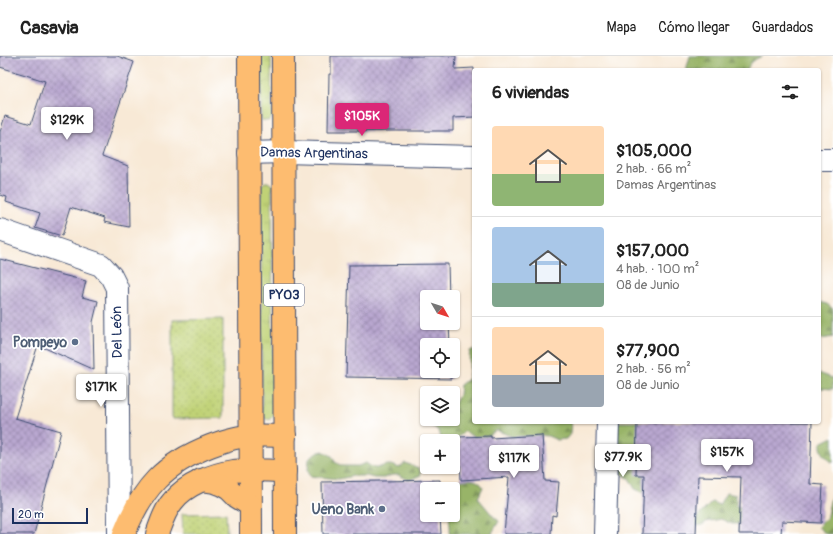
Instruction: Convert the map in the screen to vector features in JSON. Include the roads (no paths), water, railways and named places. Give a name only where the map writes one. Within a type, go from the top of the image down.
[{"type":"main road","name":"PY03","points":[[249,56],[250,534]]},
{"type":"main road","name":"PY03","points":[[283,56],[285,534]]},
{"type":"main road","points":[[124,534],[137,505],[149,488],[164,472],[190,455],[205,448],[230,440],[250,436],[285,436]]},
{"type":"main road","points":[[157,534],[164,515],[173,500],[201,480],[233,471],[285,471]]},
{"type":"main road","points":[[201,480],[222,485],[250,505]]},
{"type":"street","name":"Damas Argentinas","points":[[249,153],[283,152],[472,157]]},
{"type":"street","points":[[821,160],[833,160]]},
{"type":"street","name":"Del León","points":[[0,230],[101,266],[111,276],[117,288],[120,534]]},
{"type":"street","points":[[605,534],[608,424]]},
{"type":"place","name":"Pompeyo","points":[[75,342]]},
{"type":"place","name":"Ueno Bank","points":[[382,509]]}]
